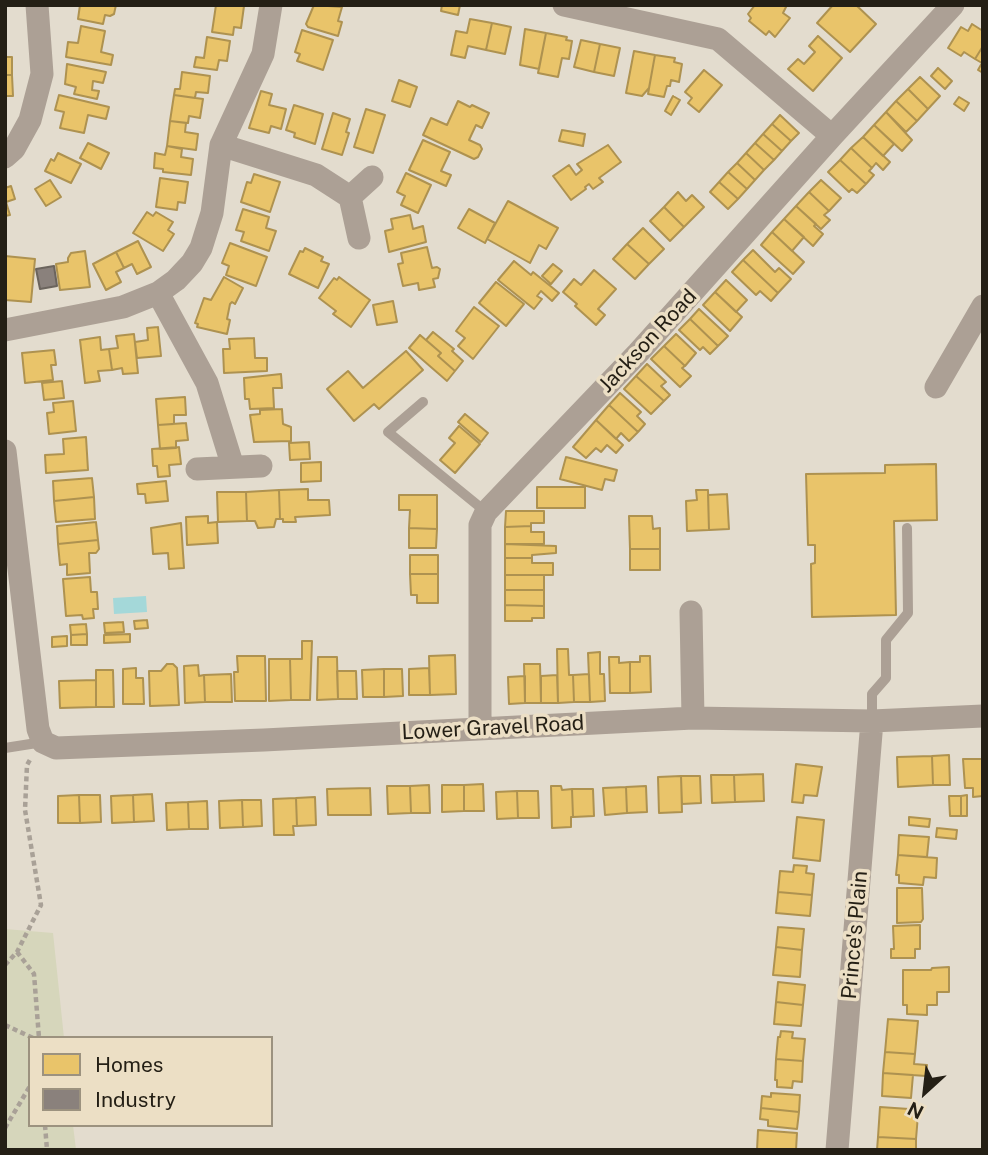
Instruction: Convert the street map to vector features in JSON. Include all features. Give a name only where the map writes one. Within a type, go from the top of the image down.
[{"type":"street","points":[[5,157],[21,138],[37,98],[42,74],[37,5]]},
{"type":"street","points":[[5,330],[123,307],[158,293],[176,280],[192,263],[201,248],[212,213],[221,145],[263,54],[271,5]]},
{"type":"street","points":[[564,5],[718,40],[832,136]]},
{"type":"street","name":"Jackson Road","points":[[486,512],[638,353],[953,5]]},
{"type":"street","points":[[221,145],[316,175],[350,197],[359,238]]},
{"type":"street","points":[[350,197],[372,177]]},
{"type":"street","points":[[158,293],[207,383],[233,467]]},
{"type":"street","points":[[936,387],[983,306]]},
{"type":"street","points":[[5,451],[38,729],[43,742]]},
{"type":"street","points":[[197,469],[261,466]]},
{"type":"street","points":[[480,729],[480,525],[486,512]]},
{"type":"street","points":[[691,612],[693,718]]},
{"type":"street","name":"Lower Gravel Road","points":[[43,742],[56,748],[693,718],[872,721],[983,716]]},
{"type":"street","name":"Prince's Plain","points":[[837,1150],[872,721]]},
{"type":"lane","points":[[423,402],[388,432],[486,512]]},
{"type":"lane","points":[[872,721],[872,694],[886,678],[886,640],[908,613],[906,528]]},
{"type":"lane","name":"Lower Gravel Road","points":[[5,748],[43,742]]},
{"type":"path","points":[[5,965],[17,952],[41,905],[25,810],[27,765],[43,742]]},
{"type":"path","points":[[17,952],[34,974],[38,1036]]},
{"type":"path","points":[[5,1025],[29,1036]]},
{"type":"path","points":[[5,1128],[28,1089]]},
{"type":"path","points":[[45,1127],[47,1150]]},
{"type":"green space","points":[[5,929],[53,933],[64,1036],[28,1036],[28,1127],[73,1127],[76,1150],[5,1150]]},
{"type":"water","points":[[146,596],[147,612],[114,614],[113,598]]},
{"type":"building: Homes","points":[[80,5],[116,5],[114,14],[105,15],[103,24],[78,19]]},
{"type":"building: Homes","points":[[216,5],[244,6],[241,28],[234,27],[233,35],[212,32]]},
{"type":"building: Homes","points":[[314,5],[342,7],[338,36],[308,27],[306,24]]},
{"type":"building: Homes","points":[[442,5],[460,5],[458,15],[441,11]]},
{"type":"building: Homes","points":[[755,5],[787,5],[783,13],[790,18],[775,37],[769,31],[766,35],[749,21],[751,18],[748,14]]},
{"type":"building: Homes","points":[[833,5],[856,5],[876,24],[850,52],[817,23]]},
{"type":"building: Homes","points":[[470,19],[492,23],[486,50],[468,46],[465,58],[451,55],[456,31],[467,33]]},
{"type":"building: Homes","points":[[492,23],[511,27],[505,54],[486,50]]},
{"type":"building: Homes","points":[[972,24],[983,31],[983,46],[975,59],[964,52],[961,56],[948,48],[961,27],[968,31]]},
{"type":"building: Homes","points":[[81,26],[105,31],[101,52],[113,55],[111,65],[66,57],[68,42],[78,43]]},
{"type":"building: Homes","points":[[525,29],[546,33],[539,69],[520,65]]},
{"type":"building: Homes","points":[[302,30],[333,40],[323,70],[297,61],[300,54],[295,52]]},
{"type":"building: Homes","points":[[546,33],[567,37],[566,40],[572,41],[569,59],[562,58],[558,77],[538,73]]},
{"type":"building: Homes","points":[[818,36],[842,58],[813,91],[788,69],[798,59],[804,64],[815,52],[809,46]]},
{"type":"building: Homes","points":[[207,37],[230,41],[227,61],[219,60],[217,70],[194,67],[196,57],[204,58]]},
{"type":"building: Homes","points":[[581,40],[600,44],[594,72],[574,67]]},
{"type":"building: Homes","points":[[600,44],[620,48],[614,76],[594,72]]},
{"type":"building: Homes","points":[[983,46],[983,73],[978,70],[982,63],[975,59]]},
{"type":"building: Homes","points":[[634,51],[655,55],[649,88],[642,96],[626,93]]},
{"type":"building: Homes","points":[[655,55],[675,58],[674,62],[682,64],[679,82],[671,80],[664,97],[648,94]]},
{"type":"building: Homes","points":[[5,57],[12,57],[12,75],[5,75]]},
{"type":"building: Homes","points":[[67,64],[106,72],[103,83],[93,81],[92,90],[99,91],[97,99],[74,94],[76,87],[65,84]]},
{"type":"building: Homes","points":[[938,68],[952,81],[945,89],[931,76]]},
{"type":"building: Homes","points":[[704,70],[722,85],[699,112],[688,103],[692,98],[685,92]]},
{"type":"building: Homes","points":[[182,72],[210,76],[208,93],[196,92],[195,98],[174,95],[175,89],[180,89]]},
{"type":"building: Homes","points":[[5,75],[12,75],[13,96],[5,96]]},
{"type":"building: Homes","points":[[920,77],[940,96],[928,109],[908,89]]},
{"type":"building: Homes","points":[[399,80],[417,87],[410,107],[392,101]]},
{"type":"building: Homes","points":[[908,89],[928,109],[917,121],[896,101]]},
{"type":"building: Homes","points":[[261,91],[272,94],[269,105],[286,109],[281,129],[271,126],[269,133],[249,128]]},
{"type":"building: Homes","points":[[59,95],[109,107],[106,119],[88,115],[84,133],[60,128],[64,112],[55,110]]},
{"type":"building: Homes","points":[[174,95],[203,99],[200,118],[189,116],[188,123],[170,121]]},
{"type":"building: Homes","points":[[673,96],[680,100],[671,115],[665,111]]},
{"type":"building: Homes","points":[[959,97],[969,103],[964,111],[954,104]]},
{"type":"building: Homes","points":[[458,101],[489,113],[482,128],[476,125],[469,140],[480,145],[482,149],[474,159],[423,135],[431,118],[447,125]]},
{"type":"building: Homes","points":[[896,101],[917,121],[906,132],[886,112]]},
{"type":"building: Homes","points":[[294,105],[323,114],[315,144],[294,137],[295,133],[286,130]]},
{"type":"building: Homes","points":[[366,109],[385,115],[373,153],[354,147]]},
{"type":"building: Homes","points":[[886,112],[912,140],[902,151],[874,125]]},
{"type":"building: Homes","points":[[333,113],[350,119],[342,155],[322,149]]},
{"type":"building: Homes","points":[[780,115],[799,133],[791,141],[772,124]]},
{"type":"building: Homes","points":[[170,121],[186,123],[185,132],[198,134],[196,150],[167,146]]},
{"type":"building: Homes","points":[[772,124],[791,141],[782,151],[763,134]]},
{"type":"building: Homes","points":[[874,125],[894,144],[883,156],[863,137]]},
{"type":"building: Homes","points":[[562,130],[585,134],[583,146],[559,141]]},
{"type":"building: Homes","points":[[763,134],[782,151],[774,160],[755,143]]},
{"type":"building: Homes","points":[[863,137],[890,162],[883,170],[876,163],[872,168],[851,148]]},
{"type":"building: Homes","points":[[423,140],[450,152],[441,171],[451,175],[446,186],[409,170]]},
{"type":"building: Homes","points":[[88,143],[109,153],[101,169],[80,158]]},
{"type":"building: Homes","points":[[755,143],[774,160],[764,170],[746,153]]},
{"type":"building: Homes","points":[[608,145],[621,162],[599,178],[603,182],[593,189],[589,184],[571,200],[553,176],[569,165],[576,175],[582,170],[577,164]]},
{"type":"building: Homes","points":[[167,146],[182,149],[181,157],[193,159],[191,175],[163,172],[163,169],[154,168],[155,153],[165,155]]},
{"type":"building: Homes","points":[[851,148],[872,168],[869,171],[874,175],[866,184],[840,160]]},
{"type":"building: Homes","points":[[58,153],[81,164],[71,183],[45,171],[51,159],[54,161]]},
{"type":"building: Homes","points":[[746,153],[764,170],[755,180],[737,163]]},
{"type":"building: Homes","points":[[840,160],[866,184],[857,193],[852,189],[849,192],[828,172]]},
{"type":"building: Homes","points":[[737,163],[755,180],[747,189],[728,172]]},
{"type":"building: Homes","points":[[728,172],[747,189],[738,199],[719,182]]},
{"type":"building: Homes","points":[[406,173],[431,185],[418,213],[401,205],[405,196],[397,192]]},
{"type":"building: Homes","points":[[254,174],[280,182],[270,212],[241,202],[247,182],[251,183]]},
{"type":"building: Homes","points":[[160,178],[188,182],[185,203],[178,202],[177,210],[156,207]]},
{"type":"building: Homes","points":[[50,180],[61,197],[46,206],[35,189]]},
{"type":"building: Homes","points":[[821,180],[841,198],[829,211],[809,192]]},
{"type":"building: Homes","points":[[719,182],[738,199],[728,209],[710,192]]},
{"type":"building: Homes","points":[[11,186],[15,199],[6,202],[10,215],[5,216],[5,188]]},
{"type":"building: Homes","points":[[678,192],[686,201],[692,195],[704,207],[684,227],[664,207]]},
{"type":"building: Homes","points":[[809,192],[829,211],[824,215],[830,220],[821,229],[796,206]]},
{"type":"building: Homes","points":[[508,201],[558,228],[546,249],[539,245],[530,263],[487,239]]},
{"type":"building: Homes","points":[[796,206],[823,234],[813,246],[784,219]]},
{"type":"building: Homes","points":[[664,207],[684,227],[670,241],[650,221]]},
{"type":"building: Homes","points":[[243,209],[269,217],[266,228],[276,231],[269,251],[241,241],[244,232],[236,230]]},
{"type":"building: Homes","points":[[469,209],[495,223],[485,243],[458,228]]},
{"type":"building: Homes","points":[[147,212],[153,216],[156,212],[173,222],[168,230],[174,234],[163,251],[133,233]]},
{"type":"building: Homes","points":[[410,215],[413,229],[423,226],[426,242],[389,252],[385,231],[393,229],[391,219]]},
{"type":"building: Homes","points":[[784,219],[804,237],[792,251],[772,232]]},
{"type":"building: Homes","points":[[643,228],[664,249],[649,264],[627,244]]},
{"type":"building: Homes","points":[[772,232],[804,262],[793,274],[761,245]]},
{"type":"building: Homes","points":[[138,241],[151,267],[137,274],[132,264],[124,268],[116,252]]},
{"type":"building: Homes","points":[[230,243],[267,257],[256,286],[226,275],[229,266],[222,263]]},
{"type":"building: Homes","points":[[627,244],[649,264],[635,279],[613,259]]},
{"type":"building: Homes","points":[[427,247],[432,268],[440,269],[438,278],[433,279],[435,287],[419,290],[418,283],[403,286],[398,264],[403,263],[401,253]]},
{"type":"building: Homes","points":[[305,248],[323,257],[321,261],[329,264],[318,288],[289,274],[300,251],[303,252]]},
{"type":"building: Homes","points":[[753,250],[775,272],[779,268],[791,279],[778,293],[743,260]]},
{"type":"building: Homes","points":[[85,251],[90,287],[60,290],[56,264],[68,262],[71,253]]},
{"type":"building: Homes","points":[[116,252],[124,268],[116,272],[121,282],[106,290],[93,264]]},
{"type":"building: Homes","points":[[5,256],[35,259],[31,302],[5,300]]},
{"type":"building: Homes","points":[[743,260],[778,293],[771,301],[760,291],[756,295],[732,272]]},
{"type":"building: Homes","points":[[514,261],[559,293],[552,301],[541,291],[537,296],[542,299],[534,309],[498,280]]},
{"type":"building: Homes","points":[[553,264],[562,271],[551,284],[542,276]]},
{"type":"building: Homes","points":[[594,270],[616,289],[598,309],[605,315],[596,325],[563,292],[574,279],[581,285]]},
{"type":"building: Homes","points":[[224,277],[243,288],[235,304],[230,304],[227,334],[197,327],[198,324],[195,323],[204,298],[211,300]]},
{"type":"building: Homes","points":[[339,277],[370,300],[351,327],[333,314],[336,311],[319,298],[334,278],[337,280]]},
{"type":"building: Homes","points":[[726,280],[747,300],[736,312],[715,292]]},
{"type":"building: Homes","points":[[496,282],[524,304],[506,326],[479,303]]},
{"type":"building: Homes","points":[[715,292],[742,317],[730,331],[703,305]]},
{"type":"building: Homes","points":[[393,301],[397,322],[377,325],[373,305]]},
{"type":"building: Homes","points":[[474,307],[499,326],[473,359],[458,346],[465,338],[456,331]]},
{"type":"building: Homes","points":[[699,309],[728,336],[718,346],[690,319]]},
{"type":"building: Homes","points":[[690,319],[718,346],[710,354],[703,347],[700,350],[679,330]]},
{"type":"building: Homes","points":[[158,327],[161,356],[137,358],[135,342],[148,340],[147,328]]},
{"type":"building: Homes","points":[[433,332],[454,349],[452,351],[463,361],[455,371],[438,356],[441,353],[426,340]]},
{"type":"building: Homes","points":[[134,334],[138,373],[123,374],[122,368],[112,370],[109,349],[118,348],[116,336]]},
{"type":"building: Homes","points":[[676,334],[696,353],[685,366],[664,346]]},
{"type":"building: Homes","points":[[420,335],[441,353],[438,356],[455,371],[447,381],[409,348]]},
{"type":"building: Homes","points":[[100,337],[101,350],[109,349],[112,370],[98,371],[100,381],[85,383],[80,340]]},
{"type":"building: Homes","points":[[254,338],[255,358],[267,358],[267,371],[224,373],[223,349],[230,349],[229,339]]},
{"type":"building: Homes","points":[[664,346],[685,366],[682,368],[691,376],[680,387],[651,359]]},
{"type":"building: Homes","points":[[54,350],[56,365],[51,365],[53,380],[25,383],[22,353]]},
{"type":"building: Homes","points":[[406,351],[423,370],[379,409],[374,404],[354,421],[327,389],[348,371],[363,388]]},
{"type":"building: Homes","points":[[647,364],[666,382],[661,386],[670,395],[664,401],[636,376]]},
{"type":"building: Homes","points":[[281,374],[282,388],[273,388],[274,408],[250,409],[249,399],[245,399],[244,378]]},
{"type":"building: Homes","points":[[636,376],[664,401],[651,414],[624,389]]},
{"type":"building: Homes","points":[[62,381],[64,398],[44,400],[42,383]]},
{"type":"building: Homes","points":[[620,393],[641,412],[637,416],[645,424],[638,432],[609,405]]},
{"type":"building: Homes","points":[[185,397],[186,415],[174,415],[174,424],[158,425],[156,399]]},
{"type":"building: Homes","points":[[73,401],[76,431],[49,434],[47,413],[54,412],[53,403]]},
{"type":"building: Homes","points":[[609,405],[638,432],[629,441],[621,433],[616,439],[596,420]]},
{"type":"building: Homes","points":[[282,409],[283,424],[291,427],[291,441],[254,442],[250,415],[260,414],[260,410]]},
{"type":"building: Homes","points":[[465,414],[488,433],[481,442],[458,422]]},
{"type":"building: Homes","points":[[596,420],[623,445],[616,453],[607,445],[601,452],[596,448],[586,458],[573,447]]},
{"type":"building: Homes","points":[[186,423],[188,440],[176,441],[176,448],[160,449],[158,425]]},
{"type":"building: Homes","points":[[459,426],[480,444],[455,473],[440,460],[455,443],[449,438]]},
{"type":"building: Homes","points":[[86,437],[88,470],[46,473],[45,455],[64,454],[63,439]]},
{"type":"building: Homes","points":[[309,442],[310,459],[290,460],[289,443]]},
{"type":"building: Homes","points":[[179,447],[181,464],[169,465],[170,476],[158,477],[157,466],[153,466],[152,449]]},
{"type":"building: Homes","points":[[566,457],[617,470],[614,481],[605,479],[602,490],[560,479]]},
{"type":"building: Homes","points":[[321,462],[321,481],[301,482],[301,463]]},
{"type":"building: Homes","points":[[936,464],[937,520],[894,521],[896,615],[812,617],[811,564],[815,563],[815,545],[808,545],[806,474],[885,473],[885,465]]},
{"type":"building: Homes","points":[[92,478],[94,497],[54,501],[53,481]]},
{"type":"building: Homes","points":[[166,481],[168,501],[146,503],[145,494],[138,494],[137,484]]},
{"type":"building: Homes","points":[[537,487],[585,487],[585,508],[537,508]]},
{"type":"building: Homes","points":[[308,489],[308,500],[329,500],[330,515],[295,517],[296,522],[283,522],[283,519],[280,519],[279,490]]},
{"type":"building: Homes","points":[[279,490],[280,519],[276,519],[274,527],[258,528],[255,521],[247,521],[246,492]]},
{"type":"building: Homes","points":[[696,490],[708,490],[709,530],[687,531],[686,501],[697,500]]},
{"type":"building: Homes","points":[[217,492],[246,492],[247,521],[218,522]]},
{"type":"building: Homes","points":[[727,494],[729,529],[709,530],[708,495]]},
{"type":"building: Homes","points":[[399,495],[437,495],[437,529],[409,528],[410,510],[399,510]]},
{"type":"building: Homes","points":[[94,497],[95,519],[56,522],[54,501]]},
{"type":"building: Homes","points":[[506,511],[544,511],[544,523],[505,527]]},
{"type":"building: Homes","points":[[208,516],[208,523],[217,522],[218,543],[187,545],[186,517]]},
{"type":"building: Homes","points":[[629,516],[652,516],[653,529],[660,528],[660,549],[630,549]]},
{"type":"building: Homes","points":[[96,522],[98,540],[58,544],[57,526]]},
{"type":"building: Homes","points":[[181,523],[184,568],[169,569],[168,553],[153,554],[151,528]]},
{"type":"building: Homes","points":[[531,526],[531,532],[544,532],[544,544],[505,544],[505,527]]},
{"type":"building: Homes","points":[[409,528],[437,529],[436,548],[409,548]]},
{"type":"building: Homes","points":[[98,540],[99,549],[96,553],[89,553],[90,573],[67,575],[67,564],[60,565],[58,544]]},
{"type":"building: Homes","points":[[505,544],[556,546],[556,553],[532,555],[532,558],[505,558]]},
{"type":"building: Homes","points":[[630,549],[660,549],[660,570],[630,570]]},
{"type":"building: Homes","points":[[410,555],[438,555],[438,574],[410,574]]},
{"type":"building: Homes","points":[[505,558],[532,558],[532,563],[553,563],[553,575],[505,575]]},
{"type":"building: Homes","points":[[410,574],[438,574],[438,603],[417,603],[417,595],[411,595]]},
{"type":"building: Homes","points":[[505,575],[544,575],[544,590],[505,590]]},
{"type":"building: Homes","points":[[90,577],[91,592],[97,592],[98,609],[93,609],[94,618],[83,619],[82,615],[66,616],[63,579]]},
{"type":"building: Homes","points":[[505,590],[544,590],[544,606],[505,605]]},
{"type":"building: Homes","points":[[505,605],[544,606],[544,618],[505,621]]},
{"type":"building: Homes","points":[[147,620],[148,628],[135,629],[134,621]]},
{"type":"building: Homes","points":[[123,622],[124,632],[105,633],[104,623]]},
{"type":"building: Homes","points":[[86,624],[87,634],[71,635],[70,625]]},
{"type":"building: Homes","points":[[87,634],[87,645],[71,645],[71,635]]},
{"type":"building: Homes","points":[[130,634],[130,642],[104,643],[104,635]]},
{"type":"building: Homes","points":[[67,636],[67,646],[52,647],[52,637]]},
{"type":"building: Homes","points":[[302,641],[312,641],[310,700],[291,700],[290,659],[302,659]]},
{"type":"building: Homes","points":[[557,649],[568,649],[574,702],[558,703]]},
{"type":"building: Homes","points":[[600,652],[600,674],[604,674],[605,701],[590,702],[588,653]]},
{"type":"building: Homes","points":[[455,655],[456,694],[430,695],[429,656]]},
{"type":"building: Homes","points":[[237,656],[265,656],[266,701],[235,701],[234,672],[238,672]]},
{"type":"building: Homes","points":[[640,656],[650,656],[651,692],[630,693],[630,662],[640,662]]},
{"type":"building: Homes","points":[[318,657],[337,657],[338,699],[317,700]]},
{"type":"building: Homes","points":[[609,657],[619,657],[619,663],[630,662],[630,693],[610,693]]},
{"type":"building: Homes","points":[[269,659],[290,659],[291,700],[269,701]]},
{"type":"building: Homes","points":[[167,664],[173,664],[177,668],[179,705],[150,706],[149,671],[161,671]]},
{"type":"building: Homes","points":[[524,664],[540,664],[541,703],[525,703]]},
{"type":"building: Homes","points":[[198,665],[199,676],[204,675],[205,702],[185,703],[184,666]]},
{"type":"building: Homes","points":[[136,668],[136,678],[143,678],[144,704],[123,704],[123,669]]},
{"type":"building: Homes","points":[[429,668],[430,695],[409,695],[409,669]]},
{"type":"building: Homes","points":[[384,669],[384,697],[363,697],[362,670]]},
{"type":"building: Homes","points":[[384,669],[402,669],[403,696],[384,697]]},
{"type":"building: Homes","points":[[96,670],[113,670],[114,707],[96,707]]},
{"type":"building: Homes","points":[[337,671],[356,671],[357,699],[338,699]]},
{"type":"building: Homes","points":[[231,674],[232,702],[205,702],[204,675]]},
{"type":"building: Homes","points":[[589,674],[590,702],[574,702],[573,675]]},
{"type":"building: Homes","points":[[557,675],[558,703],[541,703],[541,676]]},
{"type":"building: Homes","points":[[525,676],[525,703],[509,704],[508,677]]},
{"type":"building: Homes","points":[[96,680],[96,707],[60,708],[59,681]]},
{"type":"building: Homes","points":[[949,755],[950,785],[933,785],[932,756]]},
{"type":"building: Homes","points":[[932,756],[933,785],[898,787],[897,757]]},
{"type":"building: Homes","points":[[963,759],[983,759],[983,796],[973,797],[973,788],[965,788]]},
{"type":"building: Homes","points":[[796,764],[822,767],[817,796],[804,795],[803,803],[792,802]]},
{"type":"building: Homes","points":[[763,774],[764,801],[735,802],[734,775]]},
{"type":"building: Homes","points":[[711,775],[734,775],[735,802],[712,803]]},
{"type":"building: Homes","points":[[681,776],[682,812],[659,813],[658,777]]},
{"type":"building: Homes","points":[[681,776],[700,776],[701,803],[682,804]]},
{"type":"building: Homes","points":[[483,784],[484,811],[464,811],[464,785]]},
{"type":"building: Homes","points":[[429,785],[430,813],[411,813],[410,786]]},
{"type":"building: Homes","points":[[442,785],[464,785],[464,811],[442,812]]},
{"type":"building: Homes","points":[[387,786],[410,786],[411,813],[388,814]]},
{"type":"building: Homes","points":[[551,786],[561,786],[562,790],[572,789],[571,827],[552,828]]},
{"type":"building: Homes","points":[[646,786],[647,812],[627,813],[626,787]]},
{"type":"building: Homes","points":[[626,787],[627,813],[605,815],[603,788]]},
{"type":"building: Homes","points":[[370,788],[371,815],[328,815],[327,789]]},
{"type":"building: Homes","points":[[572,789],[593,789],[594,816],[573,817]]},
{"type":"building: Homes","points":[[517,791],[518,818],[497,819],[496,792]]},
{"type":"building: Homes","points":[[517,791],[538,791],[539,818],[518,818]]},
{"type":"building: Homes","points":[[152,794],[154,821],[134,822],[133,795]]},
{"type":"building: Homes","points":[[79,795],[100,795],[101,822],[80,823]]},
{"type":"building: Homes","points":[[79,795],[80,823],[58,823],[58,796]]},
{"type":"building: Homes","points":[[133,795],[134,822],[112,823],[111,796]]},
{"type":"building: Homes","points":[[967,795],[967,816],[961,816],[961,796]]},
{"type":"building: Homes","points":[[949,796],[961,796],[961,816],[950,816]]},
{"type":"building: Homes","points":[[315,797],[316,825],[297,826],[296,798]]},
{"type":"building: Homes","points":[[296,798],[297,826],[293,826],[294,835],[274,835],[273,799]]},
{"type":"building: Homes","points":[[242,800],[261,800],[262,826],[243,827]]},
{"type":"building: Homes","points":[[242,800],[243,827],[220,828],[219,801]]},
{"type":"building: Homes","points":[[207,801],[208,829],[189,829],[188,802]]},
{"type":"building: Homes","points":[[188,802],[189,829],[167,830],[166,803]]},
{"type":"building: Homes","points":[[797,817],[824,820],[820,861],[793,858]]},
{"type":"building: Homes","points":[[909,817],[930,819],[929,827],[909,825]]},
{"type":"building: Homes","points":[[937,828],[957,830],[956,839],[936,837]]},
{"type":"building: Homes","points":[[899,835],[929,837],[927,857],[898,855]]},
{"type":"building: Homes","points":[[898,855],[937,858],[936,878],[924,877],[923,885],[899,883],[899,875],[896,875]]},
{"type":"building: Homes","points":[[794,865],[807,866],[806,873],[814,874],[812,895],[778,892],[780,871],[793,872]]},
{"type":"building: Homes","points":[[897,888],[922,888],[921,922],[897,923]]},
{"type":"building: Homes","points":[[778,892],[812,895],[810,916],[776,913]]},
{"type":"building: Homes","points":[[920,925],[920,949],[915,949],[915,958],[891,958],[891,949],[894,949],[893,926]]},
{"type":"building: Homes","points":[[778,927],[804,929],[802,950],[776,947]]},
{"type":"building: Homes","points":[[776,947],[802,950],[800,977],[773,975]]},
{"type":"building: Homes","points":[[949,967],[949,992],[937,992],[937,1005],[927,1005],[927,1015],[907,1014],[907,1005],[903,1005],[903,970]]},
{"type":"building: Homes","points":[[778,982],[805,985],[803,1005],[776,1002]]},
{"type":"building: Homes","points":[[776,1002],[803,1005],[801,1026],[774,1024]]},
{"type":"building: Homes","points":[[888,1019],[918,1021],[915,1054],[885,1052]]},
{"type":"building: Homes","points":[[781,1031],[793,1032],[792,1038],[805,1039],[803,1061],[776,1059]]},
{"type":"building: Homes","points":[[885,1052],[915,1054],[914,1064],[927,1065],[926,1076],[883,1073]]},
{"type":"building: Homes","points":[[776,1059],[803,1061],[802,1082],[793,1081],[792,1088],[777,1087]]},
{"type":"building: Homes","points":[[883,1073],[913,1075],[911,1098],[882,1096]]},
{"type":"building: Homes","points":[[771,1093],[800,1095],[799,1112],[761,1108],[762,1096],[771,1097]]},
{"type":"building: Homes","points":[[880,1107],[909,1109],[909,1114],[918,1115],[916,1139],[878,1137]]},
{"type":"building: Homes","points":[[761,1108],[799,1112],[797,1129],[768,1126],[768,1120],[760,1119]]},
{"type":"building: Homes","points":[[758,1130],[797,1133],[796,1150],[757,1150]]},
{"type":"building: Homes","points":[[878,1137],[916,1139],[916,1150],[877,1150]]},
{"type":"building: Industry","points":[[54,266],[57,286],[40,289],[36,269]]}]
